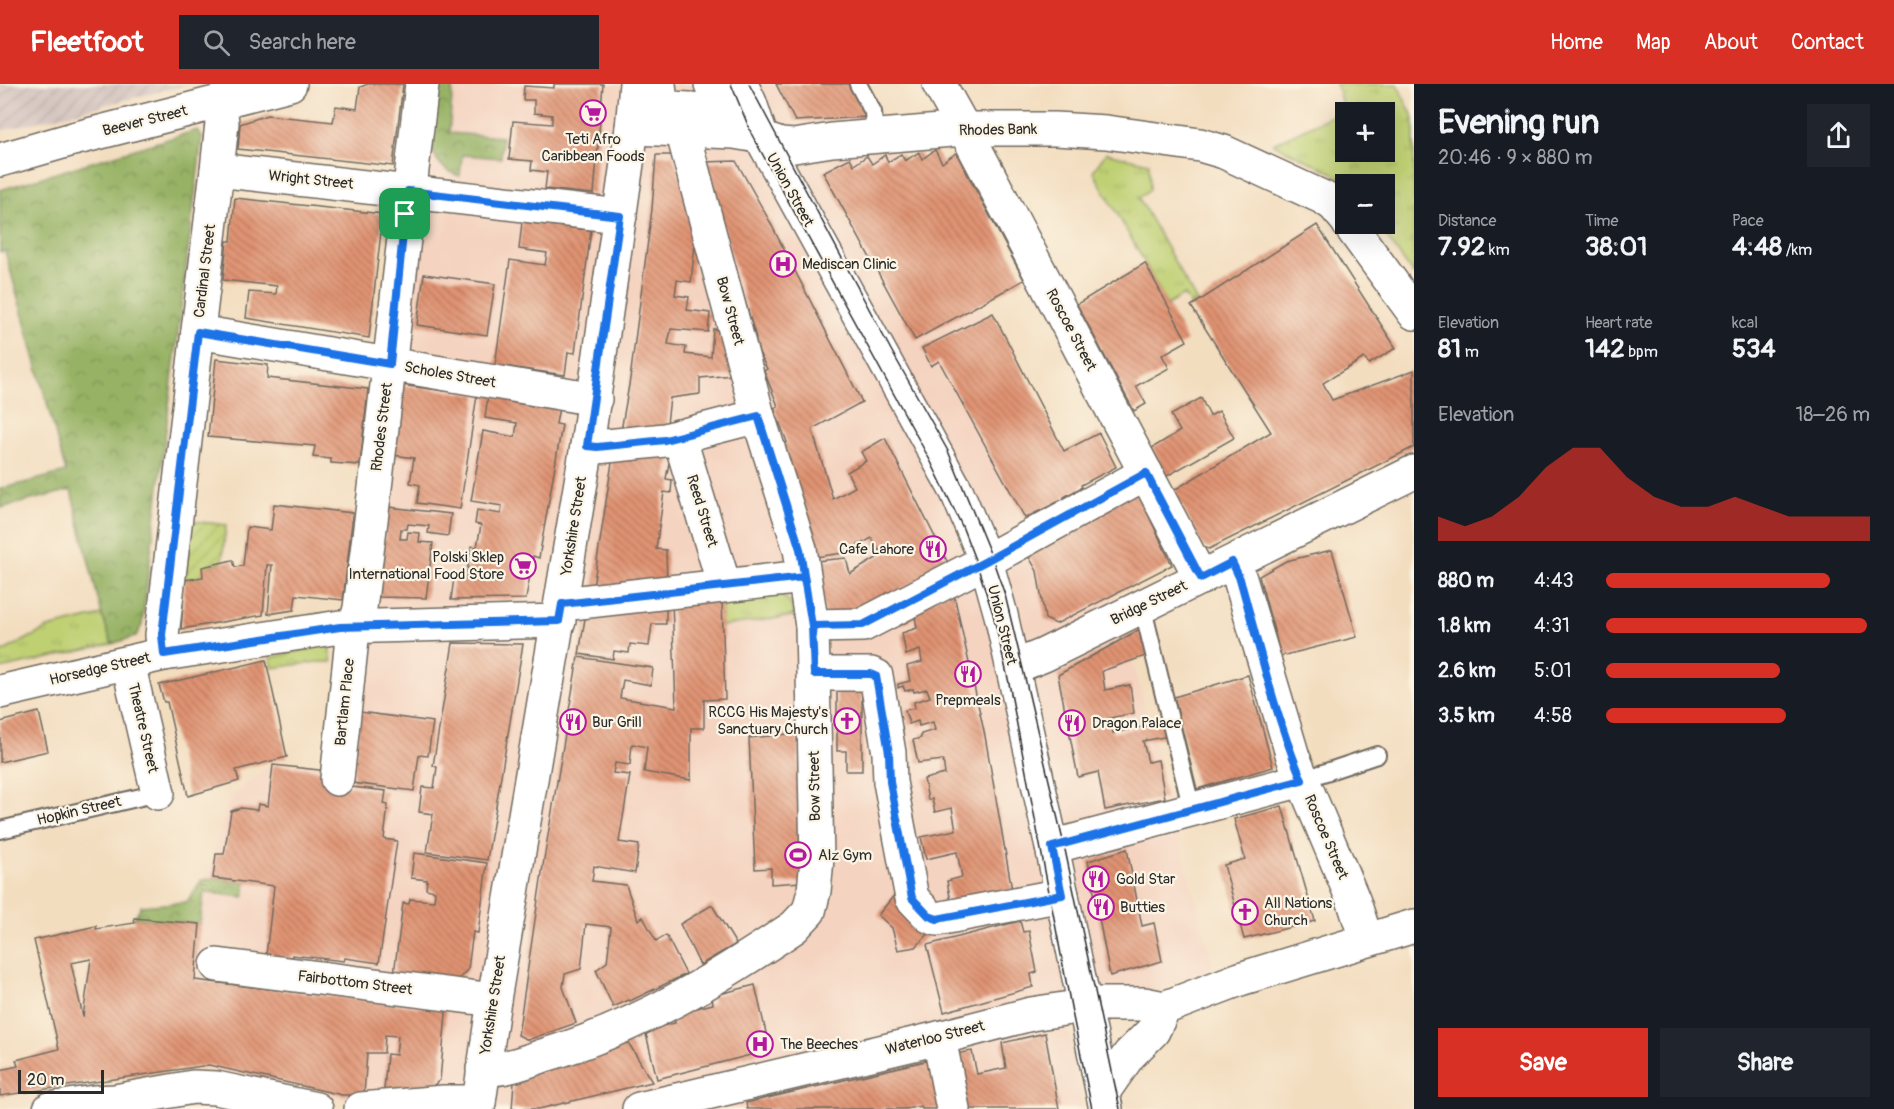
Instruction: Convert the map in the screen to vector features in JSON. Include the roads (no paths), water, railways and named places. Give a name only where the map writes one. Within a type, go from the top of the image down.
[{"type":"street","name":"Beever Street","points":[[0,160],[73,139],[290,84]]},
{"type":"street","name":"Rhodes Street","points":[[356,626],[390,364],[422,84]]},
{"type":"street","name":"Yorkshire Street","points":[[478,1105],[595,399],[633,128],[636,84]]},
{"type":"street","points":[[659,84],[661,104],[672,108],[723,111],[711,84]]},
{"type":"street","name":"Union Street","points":[[741,84],[762,139],[957,492],[986,561],[1052,847],[1104,1101]]},
{"type":"street","name":"Roscoe Street","points":[[939,84],[1201,578]]},
{"type":"street","name":"Cardinal Street","points":[[164,654],[162,635],[222,123],[220,103]]},
{"type":"street","name":"Rhodes Bank","points":[[633,128],[734,132],[781,145],[794,146],[964,129],[1055,129],[1106,132],[1200,145],[1232,156],[1314,193],[1335,206]]},
{"type":"street","name":"Bow Street","points":[[483,1069],[499,1070],[583,1044],[671,1004],[794,927],[809,911],[814,891],[817,859],[814,674],[812,626],[800,549],[758,416],[682,130]]},
{"type":"street","name":"Wright Street","points":[[217,170],[620,216]]},
{"type":"street","points":[[1356,234],[1414,313]]},
{"type":"street","name":"Scholes Street","points":[[198,332],[595,399]]},
{"type":"street","points":[[587,446],[597,447],[679,436],[758,416]]},
{"type":"street","name":"Reed Street","points":[[679,436],[724,585]]},
{"type":"street","name":"Bridge Street","points":[[1012,668],[1044,655],[1414,472]]},
{"type":"street","points":[[812,626],[863,625],[986,561],[1146,473]]},
{"type":"street","name":"Roscoe Street","points":[[1232,562],[1240,579],[1293,757],[1354,902],[1366,939]]},
{"type":"street","name":"Horsedge Street","points":[[0,692],[164,654],[356,626],[560,612],[724,585],[804,577]]},
{"type":"street","name":"Bartlam Place","points":[[337,779],[352,639],[356,626]]},
{"type":"street","name":"Theatre Street","points":[[128,663],[158,793]]},
{"type":"street","points":[[814,674],[871,674],[876,676],[889,753],[890,782],[912,898],[929,916],[937,919],[1062,895]]},
{"type":"street","points":[[1052,847],[1302,780]]},
{"type":"street","name":"Waterloo Street","points":[[639,1109],[939,1038],[1030,1014],[1084,1005],[1127,1003],[1164,1008],[1240,979],[1366,939],[1413,930]]},
{"type":"street","name":"Fairbottom Street","points":[[217,965],[494,999]]},
{"type":"street","points":[[1104,1101],[1129,1055],[1153,1031],[1164,1008]]},
{"type":"street","points":[[939,1038],[953,1109]]},
{"type":"street","points":[[50,1109],[114,1101],[193,1087],[216,1088],[230,1100],[315,1109]]},
{"type":"street","points":[[361,1109],[444,1102],[478,1105]]},
{"type":"lane","points":[[858,84],[873,112],[875,137]]},
{"type":"lane","points":[[1142,605],[1192,810]]},
{"type":"lane","points":[[1302,780],[1377,755]]},
{"type":"lane","name":"Hopkin Street","points":[[0,830],[158,793]]},
{"type":"tram line","points":[[731,84],[752,135],[931,462],[962,526],[977,565],[993,614],[1009,683],[1092,1109]]},
{"type":"tram line","points":[[749,84],[891,350],[948,451],[992,558],[1005,595],[1064,845],[1120,1109]]},
{"type":"place","name":"Teti Afro Caribbean Foods","points":[[593,113]]},
{"type":"place","name":"Mediscan Clinic","points":[[783,264]]},
{"type":"place","name":"Cafe Lahore","points":[[933,549]]},
{"type":"place","name":"Polski Sklep International Food Store","points":[[523,566]]},
{"type":"place","name":"Prepmeals","points":[[968,674]]},
{"type":"place","name":"RCCG His Majesty's Sanctuary Church","points":[[847,721]]},
{"type":"place","name":"Bur Grill","points":[[573,722]]},
{"type":"place","name":"Dragon Palace","points":[[1072,723]]},
{"type":"place","name":"Alz Gym","points":[[798,855]]},
{"type":"place","name":"Gold Star","points":[[1096,879]]},
{"type":"place","name":"Butties","points":[[1101,907]]},
{"type":"place","name":"All Nations Church","points":[[1245,912]]},
{"type":"place","name":"The Beeches","points":[[760,1044]]}]
